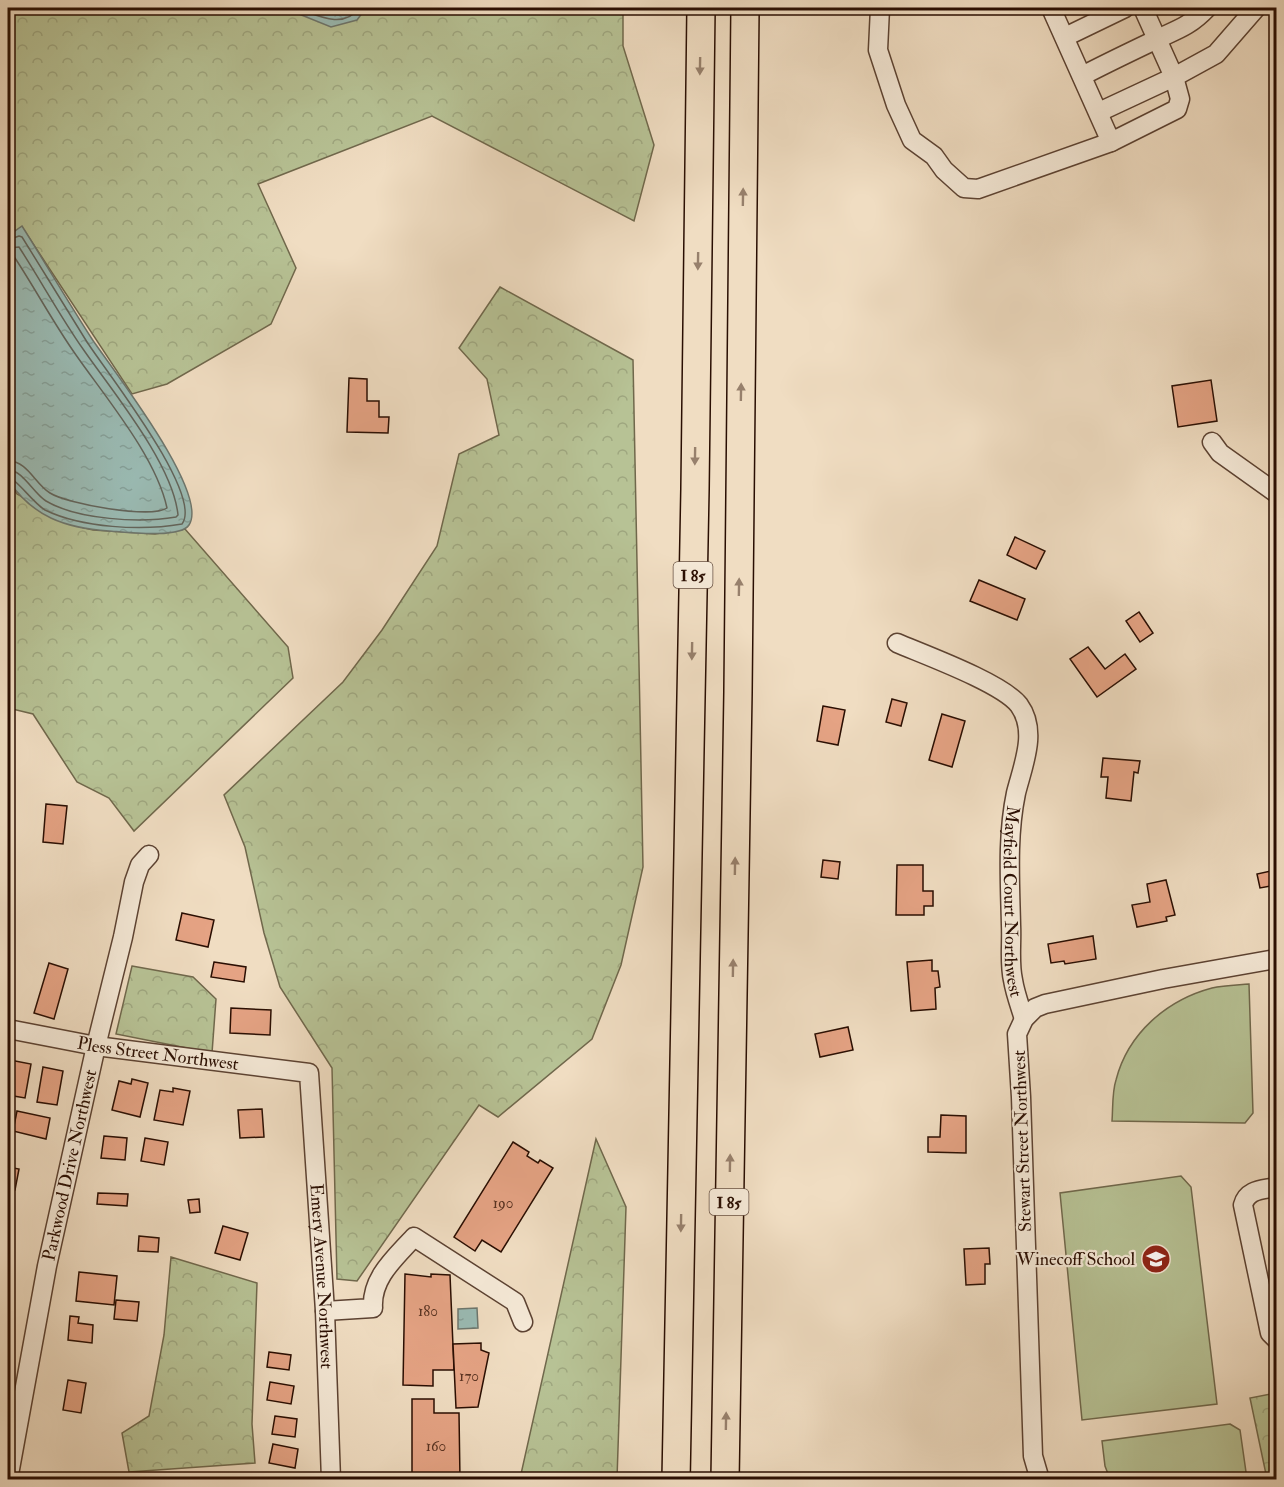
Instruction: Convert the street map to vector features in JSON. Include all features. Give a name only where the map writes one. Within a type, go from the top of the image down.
[{"type":"highway","name":"I 85","points":[[674,1479],[695,501],[701,8]]},
{"type":"highway","name":"I 85","points":[[724,1479],[738,703],[745,8]]},
{"type":"street","points":[[880,8],[878,50],[896,105],[912,140],[934,156],[944,170],[964,188],[978,189],[1111,142],[1177,109],[1180,99],[1174,77],[1143,8]]},
{"type":"street","points":[[1051,8],[1111,142]]},
{"type":"street","points":[[1065,37],[1125,8]]},
{"type":"street","points":[[1082,76],[1157,39],[1181,30],[1196,20],[1207,8]]},
{"type":"street","points":[[1099,112],[1174,77],[1216,54],[1256,8]]},
{"type":"street","points":[[1212,442],[1220,453],[1276,493]]},
{"type":"street","name":"Mayfield Court Northwest","points":[[897,643],[992,685],[1018,704],[1023,713],[1028,747],[1012,815],[1010,851],[1012,979],[1024,1019]]},
{"type":"street","name":"Parkwood Drive Northwest","points":[[8,1479],[47,1266],[96,1046],[134,882],[140,865],[149,855]]},
{"type":"street","points":[[1024,1019],[1035,1008],[1045,1004],[1163,979],[1276,959]]},
{"type":"street","name":"Stewart Street Northwest","points":[[1024,1019],[1017,1034],[1022,1098],[1033,1456],[1028,1479]]},
{"type":"street","name":"Pless Street Northwest","points":[[8,1029],[96,1046],[309,1073]]},
{"type":"street","name":"Emery Avenue Northwest","points":[[309,1073],[324,1311],[331,1479]]},
{"type":"street","points":[[1276,1186],[1251,1192],[1245,1197],[1243,1204],[1270,1333],[1276,1339]]},
{"type":"street","points":[[324,1311],[373,1308],[372,1296],[381,1273],[414,1237],[515,1302],[523,1322]]},
{"type":"street","name":"Stewart Street Northwest","points":[[1033,1456],[1040,1479]]},
{"type":"green space","points":[[8,8],[623,8],[623,46],[654,145],[634,221],[432,116],[258,184],[296,268],[271,324],[167,384],[132,394],[22,227],[8,236]]},
{"type":"green space","points":[[500,287],[633,360],[643,867],[621,965],[592,1039],[498,1117],[479,1105],[357,1281],[337,1279],[332,1068],[280,987],[264,933],[245,847],[224,795],[343,682],[382,630],[437,546],[459,454],[499,435],[487,379],[459,348]]},
{"type":"green space","points":[[8,480],[17,494],[73,525],[93,530],[155,534],[185,529],[288,647],[293,678],[134,831],[109,798],[77,782],[33,714],[8,708]]},
{"type":"green space","points":[[132,966],[193,977],[216,999],[212,1053],[116,1034]]},
{"type":"green space","points":[[1249,984],[1253,1113],[1245,1123],[1112,1121],[1114,1090],[1122,1063],[1140,1033],[1152,1021],[1165,1010],[1195,993],[1217,987]]},
{"type":"green space","points":[[596,1139],[626,1207],[617,1479],[533,1479],[521,1474]]},
{"type":"green space","points":[[1181,1176],[1191,1187],[1217,1404],[1082,1420],[1060,1193]]},
{"type":"green space","points":[[171,1257],[257,1283],[252,1424],[255,1463],[129,1472],[122,1433],[149,1416],[164,1335]]},
{"type":"green space","points":[[1276,1393],[1276,1479],[1267,1479],[1250,1398]]},
{"type":"green space","points":[[1230,1424],[1240,1430],[1247,1479],[1110,1479],[1105,1466],[1102,1441]]},
{"type":"water","points":[[284,8],[366,8],[357,20],[331,27]]},
{"type":"water","points":[[22,226],[92,339],[156,431],[173,460],[186,487],[192,509],[189,525],[184,529],[164,533],[139,533],[78,527],[39,512],[18,493],[8,480],[8,236]]},
{"type":"water","points":[[477,1308],[478,1328],[458,1329],[458,1309]]},
{"type":"building","points":[[1276,110],[1276,130],[1270,113]]},
{"type":"building","points":[[349,378],[367,379],[367,401],[379,401],[379,417],[389,417],[388,433],[347,432]]},
{"type":"building","points":[[1211,380],[1217,421],[1178,427],[1172,386]]},
{"type":"building","points":[[1015,537],[1045,551],[1036,569],[1007,555]]},
{"type":"building","points":[[979,580],[1025,599],[1017,620],[970,601]]},
{"type":"building","points":[[1139,612],[1153,633],[1140,642],[1126,621]]},
{"type":"building","points":[[1088,647],[1105,669],[1125,654],[1136,669],[1097,697],[1070,659]]},
{"type":"building","points":[[892,699],[907,703],[901,726],[886,722]]},
{"type":"building","points":[[823,706],[845,710],[838,745],[817,741]]},
{"type":"building","points":[[942,714],[965,721],[952,767],[929,760]]},
{"type":"building","points":[[1103,758],[1140,761],[1138,773],[1134,772],[1131,801],[1106,798],[1108,777],[1101,777]]},
{"type":"building","points":[[46,804],[67,806],[63,844],[43,842]]},
{"type":"building","points":[[823,860],[840,862],[838,879],[821,877]]},
{"type":"building","points":[[897,865],[923,865],[923,891],[933,891],[933,906],[924,906],[924,915],[896,915]]},
{"type":"building","points":[[1276,870],[1276,885],[1260,888],[1257,874]]},
{"type":"building","points":[[1166,880],[1175,915],[1166,917],[1167,921],[1137,927],[1132,905],[1150,902],[1147,884]]},
{"type":"building","points":[[182,913],[214,920],[208,947],[176,940]]},
{"type":"building","points":[[1093,936],[1096,959],[1065,964],[1064,961],[1051,963],[1048,944]]},
{"type":"building","points":[[932,960],[932,971],[938,971],[940,987],[935,988],[936,1009],[911,1011],[907,962]]},
{"type":"building","points":[[214,962],[246,967],[244,982],[211,977]]},
{"type":"building","points":[[49,963],[68,969],[54,1019],[34,1013]]},
{"type":"building","points":[[231,1008],[271,1010],[270,1035],[230,1033]]},
{"type":"building","points":[[848,1027],[853,1050],[820,1057],[815,1034]]},
{"type":"building","points":[[10,1060],[31,1064],[25,1098],[8,1095]]},
{"type":"building","points":[[43,1067],[63,1071],[57,1105],[37,1102]]},
{"type":"building","points":[[132,1079],[148,1083],[140,1117],[112,1110],[119,1081],[131,1084]]},
{"type":"building","points":[[173,1088],[190,1091],[183,1125],[154,1120],[160,1090],[173,1092]]},
{"type":"building","points":[[262,1109],[264,1137],[240,1138],[238,1110]]},
{"type":"building","points":[[17,1111],[50,1118],[46,1139],[13,1131]]},
{"type":"building","points":[[941,1115],[966,1116],[966,1153],[928,1152],[928,1137],[940,1137]]},
{"type":"building","points":[[104,1136],[127,1138],[125,1160],[101,1158]]},
{"type":"building","points":[[145,1138],[168,1142],[164,1165],[141,1161]]},
{"type":"building","points":[[513,1142],[529,1152],[527,1156],[538,1163],[540,1160],[553,1168],[501,1252],[482,1240],[475,1251],[454,1237]]},
{"type":"building","points":[[8,1167],[19,1169],[15,1190],[8,1189]]},
{"type":"building","points":[[98,1193],[128,1194],[127,1206],[97,1204]]},
{"type":"building","points":[[199,1199],[200,1212],[190,1213],[188,1200]]},
{"type":"building","points":[[223,1226],[248,1233],[240,1260],[215,1253]]},
{"type":"building","points":[[139,1236],[159,1238],[158,1252],[138,1251]]},
{"type":"building","points":[[989,1248],[990,1264],[985,1264],[985,1284],[966,1285],[964,1249]]},
{"type":"building","points":[[79,1272],[117,1276],[114,1305],[76,1301]]},
{"type":"building","points":[[405,1274],[431,1277],[431,1274],[450,1275],[454,1370],[433,1370],[433,1386],[403,1385]]},
{"type":"building","points":[[116,1300],[139,1302],[137,1321],[114,1319]]},
{"type":"building","points":[[70,1316],[79,1317],[78,1323],[93,1325],[92,1343],[68,1340]]},
{"type":"building","points":[[481,1343],[481,1350],[489,1353],[478,1407],[456,1408],[453,1344]]},
{"type":"building","points":[[269,1352],[291,1355],[289,1370],[267,1367]]},
{"type":"building","points":[[68,1380],[86,1383],[81,1413],[63,1410]]},
{"type":"building","points":[[270,1382],[294,1386],[291,1404],[267,1400]]},
{"type":"building","points":[[412,1399],[434,1399],[434,1413],[459,1413],[460,1480],[412,1480]]},
{"type":"building","points":[[275,1416],[297,1419],[295,1437],[272,1434]]},
{"type":"building","points":[[273,1444],[298,1449],[295,1468],[269,1463]]},
{"type":"place","name":"Winecoff School","points":[[1156,1259]]}]
